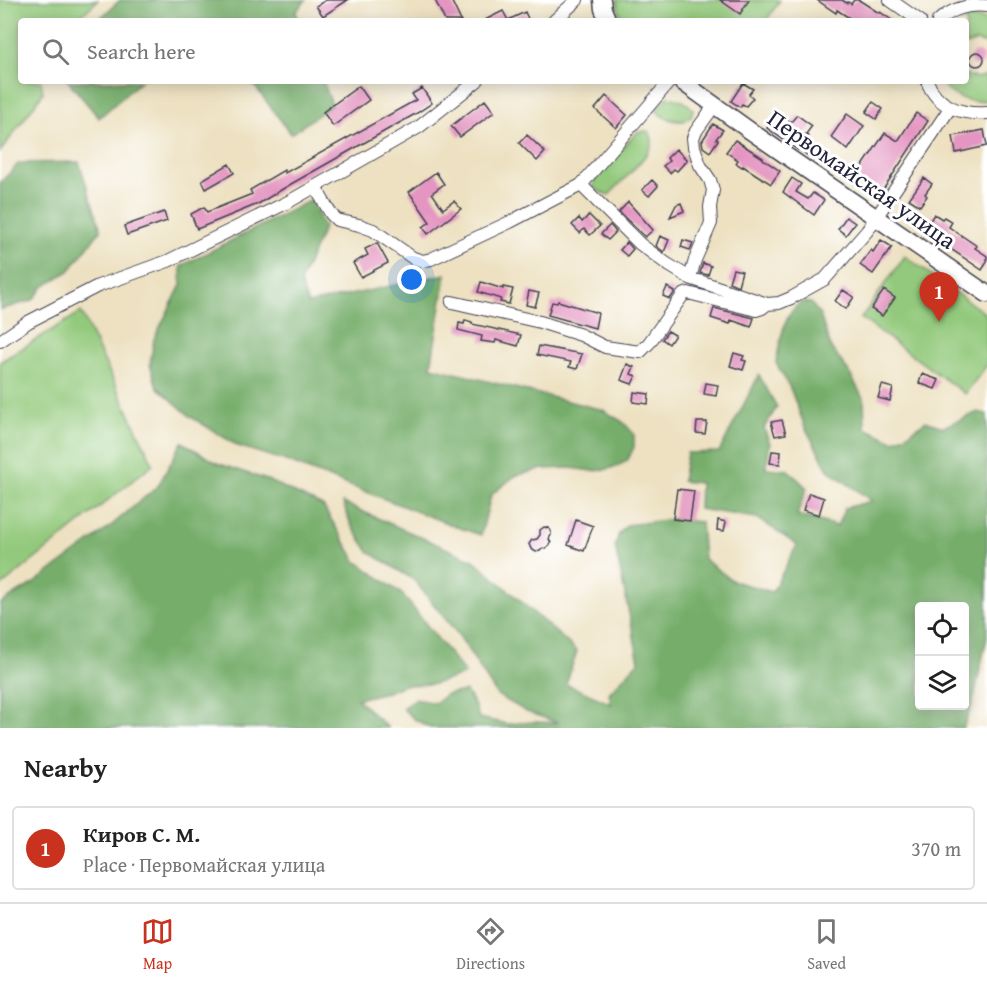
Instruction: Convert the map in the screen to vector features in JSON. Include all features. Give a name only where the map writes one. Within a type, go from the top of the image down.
[{"type":"main road","points":[[602,0],[607,18]]},
{"type":"main road","name":"Первомайская улица","points":[[685,84],[987,294]]},
{"type":"street","points":[[557,18],[577,0]]},
{"type":"street","points":[[890,0],[916,18]]},
{"type":"street","points":[[941,18],[961,7],[987,6]]},
{"type":"street","points":[[0,341],[28,322],[98,286],[168,261],[290,201],[419,126],[473,84]]},
{"type":"street","points":[[315,187],[337,220],[373,230],[412,258],[423,261],[510,222],[580,185],[667,84]]},
{"type":"street","points":[[928,84],[941,101],[950,108],[970,114],[987,113]]},
{"type":"street","points":[[690,278],[711,223],[710,207],[713,190],[710,180],[700,165],[693,138],[714,106]]},
{"type":"street","points":[[580,185],[640,244],[690,278],[766,304],[779,303],[825,279],[867,231],[950,108]]},
{"type":"street","points":[[452,303],[540,322],[581,335],[606,347],[640,352],[683,295],[688,293],[756,310],[766,304]]},
{"type":"green space","points":[[0,0],[98,0],[78,18],[18,18],[18,84],[42,84],[43,93],[0,152]]},
{"type":"green space","points":[[120,0],[306,0],[296,12],[298,18],[100,18]]},
{"type":"green space","points":[[617,0],[780,0],[768,18],[622,18]]},
{"type":"green space","points":[[969,18],[987,19],[987,44],[977,41],[969,44]]},
{"type":"green space","points":[[987,74],[987,100],[967,100],[955,95],[943,84],[969,84],[969,76],[976,78]]},
{"type":"green space","points":[[71,84],[138,84],[99,118]]},
{"type":"green space","points":[[253,84],[324,84],[332,105],[291,134]]},
{"type":"green space","points":[[668,97],[688,104],[693,110],[691,116],[680,121],[659,114],[657,108]]},
{"type":"green space","points":[[647,131],[652,144],[638,165],[609,195],[594,189],[593,181],[637,132]]},
{"type":"green space","points":[[79,162],[101,230],[69,271],[43,287],[33,300],[0,310],[0,183],[19,163]]},
{"type":"green space","points":[[311,200],[324,227],[300,282],[308,304],[446,274],[431,367],[603,410],[623,422],[634,434],[634,447],[627,461],[604,470],[542,469],[515,476],[491,495],[481,535],[286,461],[238,446],[191,417],[157,387],[150,364],[154,339],[181,285],[181,266]]},
{"type":"green space","points":[[905,256],[987,315],[987,365],[965,394],[861,318]]},
{"type":"green space","points":[[803,302],[811,303],[820,315],[831,348],[849,372],[864,400],[865,428],[893,441],[905,436],[926,421],[943,427],[978,412],[987,414],[987,637],[972,706],[963,728],[430,728],[414,719],[402,708],[415,699],[435,703],[447,694],[466,691],[479,718],[507,724],[559,723],[527,712],[497,695],[460,637],[414,580],[369,552],[351,525],[343,503],[475,561],[577,651],[566,684],[611,704],[609,693],[639,661],[615,546],[619,534],[627,525],[673,519],[701,522],[704,559],[733,581],[772,592],[797,545],[757,518],[699,509],[700,483],[682,481],[687,453],[719,452],[759,375],[777,407],[764,428],[770,444],[766,468],[788,470],[807,488],[797,515],[837,526],[845,508],[872,501],[828,470],[805,427],[790,388],[776,363],[781,337],[791,313]]},
{"type":"green space","points":[[81,312],[153,464],[0,587],[0,362]]},
{"type":"green space","points":[[182,442],[217,463],[267,480],[323,506],[356,561],[402,594],[466,674],[434,684],[404,685],[387,692],[357,699],[388,728],[0,728],[0,604],[34,583],[106,530],[158,486]]},
{"type":"building","points":[[326,0],[348,0],[323,16],[316,6]]},
{"type":"building","points":[[435,0],[451,0],[460,18],[444,18]]},
{"type":"building","points":[[720,0],[749,0],[740,14]]},
{"type":"building","points":[[817,0],[842,0],[851,4],[854,0],[859,0],[889,18],[849,18],[837,10],[836,13]]},
{"type":"building","points":[[503,11],[507,18],[489,18]]},
{"type":"building","points":[[525,12],[528,18],[512,18]]},
{"type":"building","points":[[977,52],[982,54],[984,59],[982,64],[977,66],[972,64],[970,59],[972,54]]},
{"type":"building","points":[[742,84],[753,89],[749,94],[753,98],[746,106],[742,104],[740,107],[731,101]]},
{"type":"building","points":[[359,86],[369,100],[333,126],[323,112]]},
{"type":"building","points":[[422,88],[432,103],[417,113],[258,204],[197,229],[191,214],[204,207],[207,212],[252,194],[250,190],[284,170],[285,173],[416,100],[412,94]]},
{"type":"building","points":[[606,96],[627,115],[616,128],[595,109]]},
{"type":"building","points":[[485,100],[494,112],[460,137],[451,126]]},
{"type":"building","points":[[873,102],[883,109],[876,119],[866,112]]},
{"type":"building","points":[[778,113],[791,122],[797,115],[812,126],[805,140],[824,153],[819,160],[798,150],[767,128]]},
{"type":"building","points":[[916,113],[928,121],[877,199],[852,182],[885,133],[898,141]]},
{"type":"building","points":[[847,114],[864,126],[848,150],[831,137]]},
{"type":"building","points":[[713,124],[723,130],[710,152],[703,147],[702,141]]},
{"type":"building","points":[[984,130],[987,146],[956,153],[953,136]]},
{"type":"building","points":[[527,135],[545,152],[537,161],[519,143]]},
{"type":"building","points":[[735,140],[780,171],[771,184],[736,163],[738,160],[726,152]]},
{"type":"building","points":[[676,149],[687,160],[677,171],[674,169],[670,173],[663,166]]},
{"type":"building","points":[[229,164],[234,173],[206,189],[202,180]]},
{"type":"building","points":[[436,172],[444,184],[432,193],[443,209],[454,201],[461,209],[428,234],[423,227],[430,222],[409,192]]},
{"type":"building","points":[[792,178],[801,184],[796,192],[808,199],[813,193],[824,200],[814,215],[783,192]]},
{"type":"building","points":[[924,178],[932,184],[920,206],[909,199]]},
{"type":"building","points":[[652,180],[658,186],[649,196],[642,190]]},
{"type":"building","points":[[628,202],[653,230],[645,237],[619,212]]},
{"type":"building","points":[[681,203],[684,211],[670,217],[676,205]]},
{"type":"building","points":[[164,212],[167,221],[127,235],[124,226]]},
{"type":"building","points":[[934,214],[952,222],[949,227],[977,246],[975,248],[987,256],[987,262],[982,270],[924,231]]},
{"type":"building","points":[[589,215],[600,226],[590,235],[584,229],[580,233],[572,225],[579,218],[582,222]]},
{"type":"building","points":[[846,217],[855,223],[846,235],[838,229]]},
{"type":"building","points":[[610,225],[616,232],[608,240],[601,234]]},
{"type":"building","points":[[660,236],[669,240],[664,252],[656,246]]},
{"type":"building","points":[[683,240],[693,243],[690,250],[681,247]]},
{"type":"building","points":[[881,240],[892,247],[873,274],[860,265]]},
{"type":"building","points":[[627,242],[633,249],[627,256],[620,250]]},
{"type":"building","points":[[377,243],[388,263],[361,277],[353,263],[368,255],[365,249]]},
{"type":"building","points":[[703,263],[711,266],[708,275],[700,273]]},
{"type":"building","points":[[733,269],[742,271],[738,286],[729,282]]},
{"type":"building","points":[[481,282],[503,289],[503,287],[513,289],[509,304],[478,292]]},
{"type":"building","points":[[667,287],[675,292],[670,299],[663,296]]},
{"type":"building","points":[[843,290],[854,297],[846,309],[835,301]]},
{"type":"building","points":[[884,290],[895,298],[882,316],[871,309]]},
{"type":"building","points":[[529,291],[539,293],[535,307],[526,305]]},
{"type":"building","points":[[558,301],[598,313],[595,328],[548,315],[552,302],[557,303]]},
{"type":"building","points":[[714,308],[754,318],[751,327],[731,320],[730,324],[711,318]]},
{"type":"building","points":[[465,320],[472,324],[521,335],[518,346],[496,340],[495,343],[481,341],[482,336],[458,330],[459,323],[464,324]]},
{"type":"building","points":[[668,331],[675,335],[669,344],[662,339]]},
{"type":"building","points":[[539,346],[582,354],[577,369],[569,367],[571,362],[537,355]]},
{"type":"building","points":[[734,353],[744,356],[742,360],[746,361],[743,370],[730,366]]},
{"type":"building","points":[[627,364],[634,367],[631,374],[636,376],[632,384],[621,380]]},
{"type":"building","points":[[922,374],[939,380],[935,389],[919,383]]},
{"type":"building","points":[[706,383],[718,385],[716,396],[704,394]]},
{"type":"building","points":[[882,385],[893,388],[890,401],[878,398]]},
{"type":"building","points":[[634,392],[649,394],[648,404],[633,402]]},
{"type":"building","points":[[782,420],[786,434],[775,436],[771,422]]},
{"type":"building","points":[[697,422],[707,422],[705,434],[696,433]]},
{"type":"building","points":[[772,451],[781,452],[780,464],[770,463]]},
{"type":"building","points":[[677,489],[694,491],[690,521],[673,519]]},
{"type":"building","points":[[809,493],[824,498],[819,515],[803,510]]},
{"type":"building","points":[[576,520],[593,526],[584,551],[568,545]]},
{"type":"building","points":[[718,520],[726,522],[724,531],[717,530]]},
{"type":"building","points":[[544,527],[551,531],[549,539],[551,543],[545,549],[536,552],[529,544],[532,540],[537,539],[540,530]]},
{"type":"place","name":"Киров С. М.","points":[[939,322]]}]
